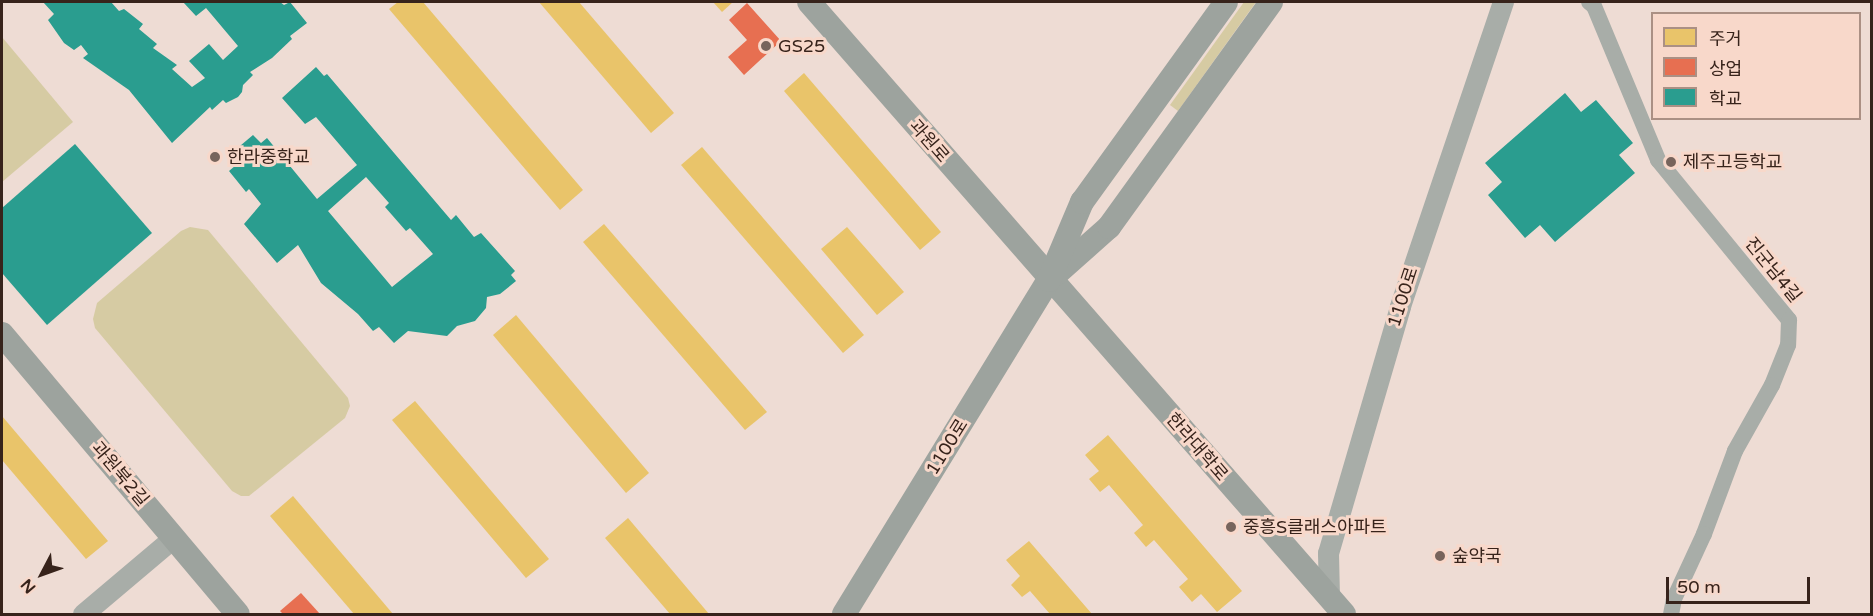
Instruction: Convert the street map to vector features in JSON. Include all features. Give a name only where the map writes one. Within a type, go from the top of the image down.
[{"type":"main road","name":"과원로","points":[[810,2],[1049,280]]},
{"type":"main road","name":"1100로","points":[[844,615],[1049,280],[1082,202],[1226,2]]},
{"type":"main road","name":"1100로","points":[[1049,280],[1109,227],[1271,2]]},
{"type":"main road","name":"한라대학로","points":[[1049,280],[1337,606]]},
{"type":"main road","name":"과원북2길","points":[[2,334],[238,615]]},
{"type":"street","name":"1100로","points":[[1337,606],[1328,553],[1393,328],[1503,2]]},
{"type":"street","name":"진군남4길","points":[[1589,2],[1594,6],[1658,160],[1789,320],[1788,345],[1772,385],[1736,451],[1704,534],[1674,599],[1671,615]]},
{"type":"street","points":[[83,615],[174,537]]},
{"type":"shaded area","points":[[1244,2],[1256,2],[1178,111],[1170,105]]},
{"type":"shaded area","points":[[2,37],[73,122],[2,182]]},
{"type":"shaded area","points":[[190,227],[208,230],[348,398],[350,406],[345,418],[249,496],[241,496],[232,491],[95,328],[93,319],[97,303],[181,231]]},
{"type":"building: 주거","points":[[398,2],[423,2],[583,190],[560,210],[389,9]]},
{"type":"building: 주거","points":[[539,2],[579,2],[674,113],[651,133]]},
{"type":"building: 주거","points":[[713,2],[733,2],[722,12]]},
{"type":"building: 주거","points":[[804,73],[941,232],[920,250],[784,91]]},
{"type":"building: 주거","points":[[702,147],[864,335],[843,353],[681,165]]},
{"type":"building: 주거","points":[[604,224],[767,412],[745,430],[583,242]]},
{"type":"building: 주거","points":[[847,227],[904,292],[877,315],[821,249]]},
{"type":"building: 주거","points":[[516,315],[649,473],[626,493],[493,335]]},
{"type":"building: 주거","points":[[415,401],[549,559],[526,578],[392,420]]},
{"type":"building: 주거","points":[[2,416],[108,541],[86,559],[2,460]]},
{"type":"building: 주거","points":[[1108,435],[1242,591],[1217,612],[1201,594],[1192,602],[1179,587],[1188,579],[1154,540],[1146,547],[1134,533],[1143,525],[1109,485],[1100,492],[1089,479],[1099,471],[1085,455]]},
{"type":"building: 주거","points":[[293,496],[393,614],[354,614],[270,516]]},
{"type":"building: 주거","points":[[628,518],[709,614],[670,614],[605,538]]},
{"type":"building: 주거","points":[[1029,541],[1092,614],[1050,614],[1030,591],[1022,597],[1011,585],[1020,576],[1006,560]]},
{"type":"building: 상업","points":[[747,3],[781,41],[744,75],[728,57],[747,40],[729,20]]},
{"type":"building: 상업","points":[[301,593],[320,614],[283,614],[280,611]]},
{"type":"building: 학교","points":[[43,2],[111,2],[119,11],[124,9],[143,24],[139,29],[157,44],[153,48],[177,65],[172,69],[192,87],[205,78],[189,61],[209,44],[223,60],[238,46],[206,8],[196,16],[183,2],[280,2],[284,5],[290,2],[307,23],[290,36],[292,39],[272,58],[250,72],[253,75],[243,85],[238,97],[226,103],[223,100],[212,110],[210,107],[172,143],[129,90],[83,58],[88,54],[81,45],[74,50],[64,43],[48,20],[54,14]]},
{"type":"building: 학교","points":[[316,67],[324,76],[327,74],[451,220],[456,215],[474,237],[481,233],[515,271],[511,275],[516,281],[500,294],[487,297],[486,308],[475,321],[457,326],[447,336],[408,331],[394,343],[379,327],[373,331],[358,314],[321,283],[298,245],[277,263],[244,224],[261,204],[249,189],[246,192],[229,171],[242,160],[234,151],[253,135],[261,143],[267,138],[317,199],[357,165],[316,117],[305,124],[282,98]],"holes":[[[366,177],[389,203],[385,207],[406,231],[410,228],[433,254],[392,287],[328,211]]]},
{"type":"building: 학교","points":[[1565,93],[1581,112],[1596,100],[1633,143],[1619,155],[1635,173],[1555,242],[1540,225],[1525,238],[1488,195],[1502,182],[1485,163]]},
{"type":"building: 학교","points":[[75,144],[152,233],[47,325],[2,273],[2,208]]},
{"type":"place","name":"GS25","points":[[766,46]]},
{"type":"place","name":"한라중학교","points":[[215,157]]},
{"type":"place","name":"제주고등학교","points":[[1671,162]]},
{"type":"place","name":"중흥S클래스아파트","points":[[1231,527]]},
{"type":"place","name":"숲약국","points":[[1440,556]]}]
